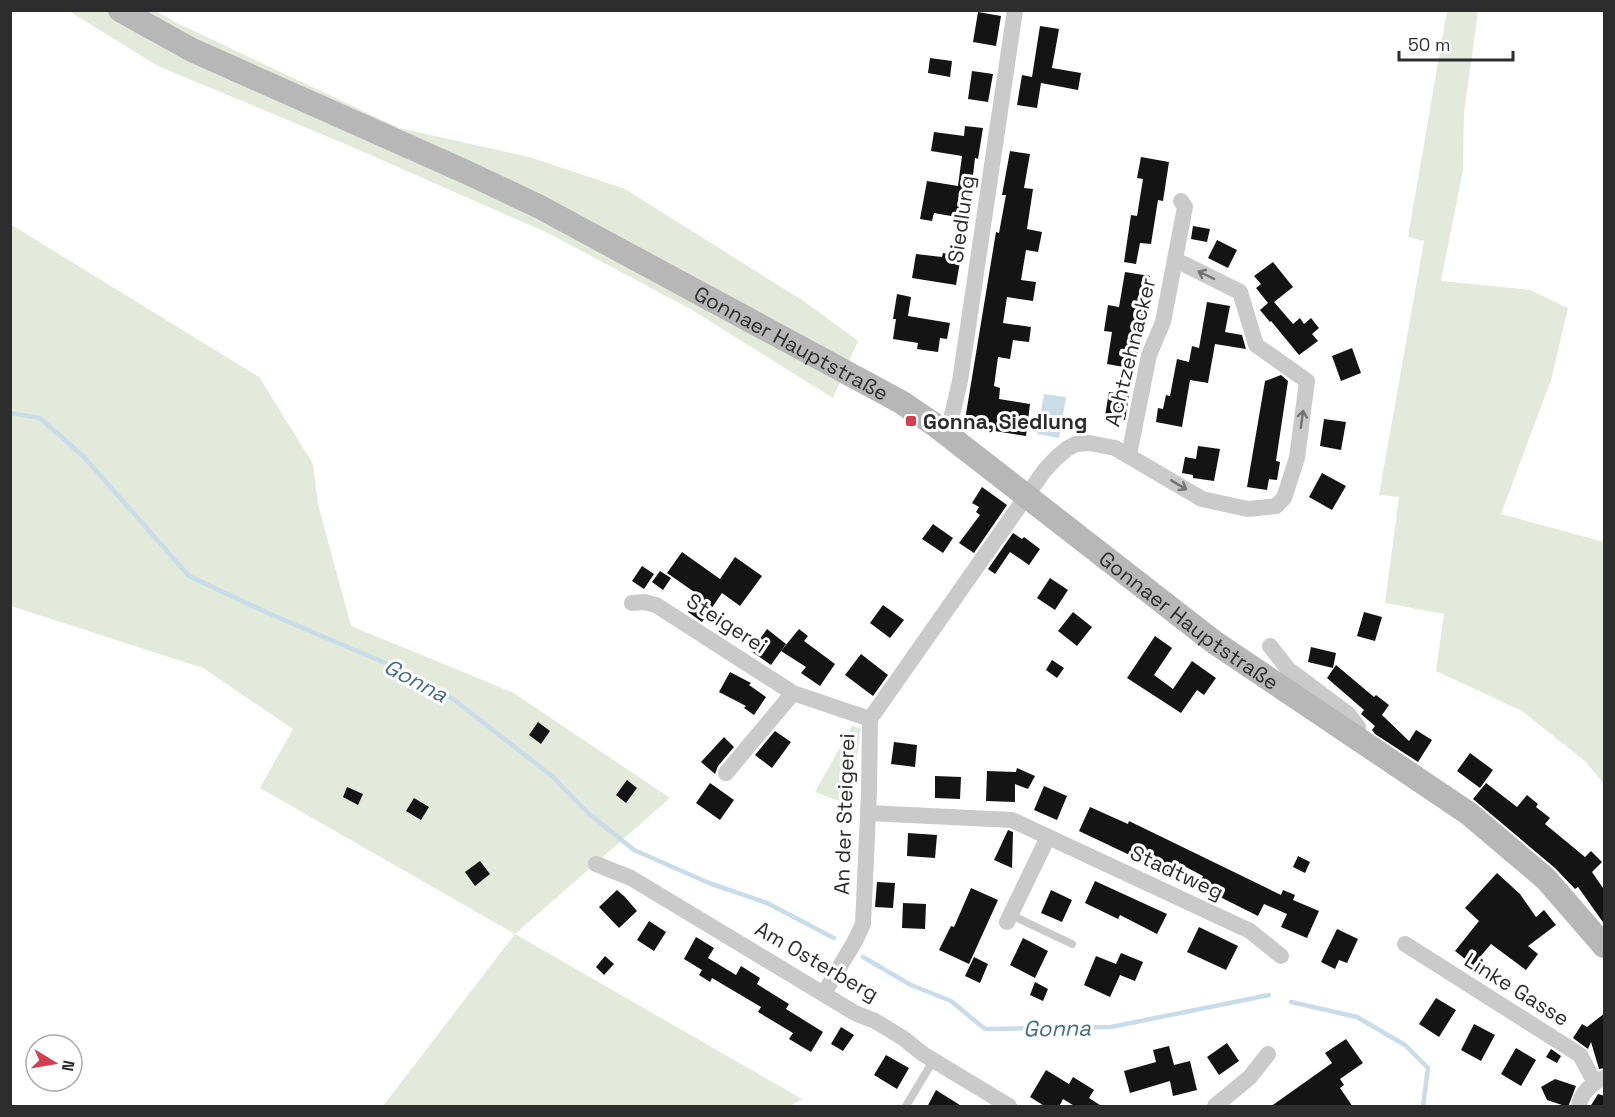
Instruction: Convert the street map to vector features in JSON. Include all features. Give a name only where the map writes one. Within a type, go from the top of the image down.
[{"type":"main road","name":"Gonnaer Hauptstraße","points":[[120,10],[192,50],[548,211],[910,408],[943,431],[1214,642],[1468,813],[1546,879],[1605,946]]},
{"type":"street","name":"Siedlung","points":[[943,431],[951,418],[960,381],[1015,10]]},
{"type":"street","name":"Achtzehnacker","points":[[1129,455],[1149,355],[1163,322],[1176,260],[1185,207],[1181,201]]},
{"type":"street","name":"Achtzehnacker","points":[[1026,496],[1056,458],[1076,444],[1089,443],[1115,448],[1202,499],[1248,509],[1265,509],[1276,506],[1284,498],[1297,458],[1307,381],[1256,345],[1240,292],[1176,260]]},
{"type":"street","name":"An der Steigerei","points":[[824,993],[863,924],[870,718],[1026,496]]},
{"type":"street","name":"Steigerei","points":[[632,603],[644,602],[656,605],[793,693],[870,718]]},
{"type":"street","name":"Gonnaer Hauptstraße","points":[[1270,646],[1288,669],[1348,714],[1358,727],[1358,740]]},
{"type":"street","points":[[726,773],[793,693]]},
{"type":"street","name":"Stadtweg","points":[[868,813],[1012,820],[1250,931],[1281,956]]},
{"type":"street","points":[[1009,918],[1048,837]]},
{"type":"street","name":"Am Osterberg","points":[[596,864],[629,877],[857,1014],[869,1017],[903,1038],[933,1061],[1009,1107]]},
{"type":"street","name":"Linke Gasse","points":[[1405,944],[1580,1055],[1599,1079],[1579,1102],[1579,1107]]},
{"type":"street","points":[[1215,1107],[1250,1077],[1268,1054]]},
{"type":"lane","points":[[1009,918],[1072,944]]},
{"type":"lane","points":[[906,1107],[933,1061]]},
{"type":"shaded area","points":[[69,11],[156,11],[399,128],[529,157],[625,189],[805,302],[858,341],[833,398],[692,310],[550,234],[350,146],[158,66]]},
{"type":"shaded area","points":[[1447,11],[1478,11],[1464,113],[1463,170],[1441,281],[1530,290],[1568,308],[1551,380],[1501,514],[1604,542],[1604,784],[1586,762],[1522,711],[1436,671],[1444,614],[1385,603],[1399,497],[1379,495],[1424,241],[1408,237]]},
{"type":"shaded area","points":[[10,224],[259,377],[313,464],[318,504],[351,626],[512,692],[670,798],[515,934],[260,788],[293,729],[203,668],[11,606]]},
{"type":"shaded area","points":[[852,726],[861,729],[850,805],[815,792]]},
{"type":"shaded area","points":[[515,934],[802,1099],[790,1106],[383,1106]]},
{"type":"water","points":[[1044,394],[1066,397],[1059,438],[1037,434]]},
{"type":"building","points":[[978,12],[1001,16],[996,46],[973,42]]},
{"type":"building","points":[[1040,26],[1059,29],[1052,68],[1081,73],[1078,90],[1041,83],[1037,108],[1017,105],[1022,75],[1032,77]]},
{"type":"building","points":[[930,58],[952,61],[950,77],[928,73]]},
{"type":"building","points":[[972,71],[993,74],[988,102],[968,99]]},
{"type":"building","points":[[965,126],[983,128],[978,159],[975,158],[968,219],[934,213],[932,221],[920,219],[927,181],[958,186],[962,156],[931,151],[934,132],[964,136]]},
{"type":"building","points":[[1010,151],[1030,154],[1024,188],[1033,189],[1027,229],[1042,232],[1038,252],[1026,250],[1021,280],[1036,282],[1033,301],[1007,297],[1003,323],[1031,327],[1029,342],[1013,340],[1010,359],[998,357],[994,386],[1000,388],[999,399],[1030,404],[1026,436],[964,426],[996,232],[999,233],[1006,195],[1002,195]]},
{"type":"building","points":[[1141,157],[1169,162],[1163,201],[1158,200],[1151,244],[1140,243],[1136,264],[1124,262],[1131,215],[1137,216],[1143,179],[1137,178]]},
{"type":"building","points":[[1193,226],[1210,229],[1207,242],[1191,239]]},
{"type":"building","points":[[1217,240],[1237,250],[1228,268],[1208,258]]},
{"type":"building","points":[[943,253],[961,256],[956,285],[912,278],[916,254],[942,257]]},
{"type":"building","points":[[1273,262],[1293,287],[1274,302],[1293,324],[1300,318],[1304,324],[1311,318],[1319,328],[1312,334],[1318,341],[1299,355],[1260,310],[1268,303],[1256,288],[1261,284],[1254,276]]},
{"type":"building","points":[[1125,272],[1150,276],[1135,369],[1107,364],[1112,332],[1104,331],[1108,305],[1119,307]]},
{"type":"building","points":[[897,294],[911,297],[908,316],[950,323],[947,339],[940,338],[938,352],[917,349],[918,343],[893,339]]},
{"type":"building","points":[[1207,302],[1230,306],[1225,332],[1242,335],[1246,349],[1215,344],[1208,383],[1190,380],[1182,427],[1156,422],[1158,408],[1163,409],[1166,395],[1170,396],[1177,359],[1189,362],[1192,346],[1199,348]]},
{"type":"building","points":[[1352,348],[1361,373],[1341,381],[1332,356]]},
{"type":"building","points":[[1281,375],[1288,381],[1276,461],[1280,462],[1277,480],[1269,479],[1267,490],[1247,487],[1265,381]]},
{"type":"building","points":[[1109,392],[1129,395],[1125,420],[1105,416]]},
{"type":"building","points":[[1324,419],[1346,422],[1341,450],[1320,446]]},
{"type":"building","points":[[1198,446],[1220,449],[1214,481],[1193,478],[1193,475],[1182,473],[1185,457],[1196,459]]},
{"type":"building","points":[[1322,473],[1346,486],[1332,510],[1309,497]]},
{"type":"building","points":[[982,487],[1007,505],[974,553],[959,543],[980,515],[976,512],[979,507],[972,503]]},
{"type":"building","points":[[933,524],[953,538],[943,553],[922,539]]},
{"type":"building","points":[[1013,533],[1022,539],[1024,537],[1040,549],[1029,565],[1010,552],[995,574],[988,569]]},
{"type":"building","points":[[682,552],[720,579],[735,557],[762,576],[740,606],[722,593],[702,622],[688,612],[700,596],[667,573]]},
{"type":"building","points":[[642,566],[654,574],[644,589],[632,581]]},
{"type":"building","points":[[660,571],[671,578],[663,590],[652,582]]},
{"type":"building","points":[[1050,578],[1068,590],[1055,610],[1037,598]]},
{"type":"building","points":[[883,605],[904,620],[890,638],[870,623]]},
{"type":"building","points":[[1073,612],[1092,627],[1077,646],[1058,631]]},
{"type":"building","points":[[1364,612],[1382,617],[1375,641],[1357,636]]},
{"type":"building","points":[[767,629],[786,644],[771,665],[751,651]]},
{"type":"building","points":[[799,629],[808,636],[804,641],[835,664],[820,686],[801,673],[806,667],[781,651]]},
{"type":"building","points":[[1155,636],[1172,648],[1154,675],[1173,689],[1192,661],[1216,678],[1204,695],[1197,690],[1181,713],[1127,678]]},
{"type":"building","points":[[1311,647],[1336,653],[1333,668],[1308,662]]},
{"type":"building","points":[[861,654],[888,675],[873,696],[845,675]]},
{"type":"building","points":[[1052,660],[1064,668],[1057,678],[1046,670]]},
{"type":"building","points":[[1336,665],[1374,697],[1376,695],[1389,705],[1382,715],[1409,741],[1416,730],[1432,740],[1418,762],[1375,734],[1372,730],[1375,726],[1361,714],[1364,710],[1327,678]]},
{"type":"building","points":[[730,672],[751,683],[749,685],[766,697],[754,715],[744,708],[746,706],[719,692]]},
{"type":"building","points":[[538,722],[550,731],[541,744],[529,735]]},
{"type":"building","points":[[775,731],[791,742],[772,768],[755,755]]},
{"type":"building","points":[[724,737],[734,747],[718,766],[715,774],[701,762]]},
{"type":"building","points":[[894,742],[917,745],[915,767],[891,764]]},
{"type":"building","points":[[1470,753],[1493,770],[1480,788],[1457,771]]},
{"type":"building","points":[[1017,768],[1035,776],[1028,789],[1015,784],[1015,802],[986,801],[987,771],[1016,772]]},
{"type":"building","points":[[935,776],[961,777],[960,799],[935,798]]},
{"type":"building","points":[[627,780],[637,788],[626,803],[616,795]]},
{"type":"building","points":[[710,783],[734,800],[720,820],[696,803]]},
{"type":"building","points":[[1486,783],[1517,807],[1527,795],[1538,804],[1536,807],[1550,818],[1545,824],[1585,857],[1591,851],[1602,862],[1592,872],[1605,891],[1605,925],[1578,887],[1575,889],[1555,868],[1473,799]]},
{"type":"building","points":[[1044,786],[1067,796],[1057,820],[1034,810]]},
{"type":"building","points":[[347,787],[363,794],[358,805],[343,797]]},
{"type":"building","points":[[414,798],[429,807],[421,820],[406,811]]},
{"type":"building","points":[[1090,807],[1128,824],[1129,821],[1281,895],[1283,890],[1295,895],[1293,900],[1319,911],[1307,938],[1281,927],[1287,914],[1264,904],[1258,916],[1198,886],[1203,876],[1182,865],[1176,877],[1079,831]]},
{"type":"building","points":[[1008,830],[1013,832],[1012,868],[994,860]]},
{"type":"building","points":[[908,833],[937,835],[935,858],[907,856]]},
{"type":"building","points":[[1298,856],[1310,862],[1305,873],[1293,867]]},
{"type":"building","points":[[480,861],[490,874],[475,886],[465,872]]},
{"type":"building","points":[[1497,873],[1520,894],[1536,917],[1544,910],[1556,925],[1528,946],[1538,954],[1526,970],[1491,944],[1473,965],[1455,951],[1479,921],[1465,908]]},
{"type":"building","points":[[1095,881],[1167,914],[1157,934],[1120,915],[1118,919],[1085,903]]},
{"type":"building","points":[[877,882],[895,883],[893,908],[875,907]]},
{"type":"building","points":[[971,888],[998,900],[969,964],[939,950],[951,926],[954,927]]},
{"type":"building","points":[[617,890],[637,911],[619,928],[599,907]]},
{"type":"building","points":[[1051,890],[1072,900],[1062,922],[1041,913]]},
{"type":"building","points":[[903,903],[926,904],[925,929],[902,928]]},
{"type":"building","points":[[649,921],[666,932],[654,951],[637,940]]},
{"type":"building","points":[[1199,927],[1238,946],[1226,970],[1187,952]]},
{"type":"building","points":[[1337,929],[1358,939],[1347,963],[1339,960],[1335,969],[1321,962]]},
{"type":"building","points":[[696,937],[714,948],[708,958],[736,975],[741,966],[760,978],[757,984],[789,1004],[786,1009],[823,1032],[811,1052],[789,1039],[793,1033],[758,1012],[761,1007],[712,978],[710,982],[699,975],[702,970],[684,959]]},
{"type":"building","points":[[1023,938],[1048,951],[1035,978],[1010,965]]},
{"type":"building","points":[[1121,953],[1143,962],[1135,981],[1120,975],[1110,997],[1084,985],[1096,956],[1116,964]]},
{"type":"building","points":[[605,956],[614,964],[604,975],[596,967]]},
{"type":"building","points":[[974,957],[988,964],[980,983],[965,976]]},
{"type":"building","points":[[1035,982],[1048,989],[1043,1001],[1030,995]]},
{"type":"building","points":[[1436,998],[1456,1010],[1439,1037],[1419,1024]]},
{"type":"building","points":[[1605,1013],[1605,1068],[1599,1069],[1591,1042],[1588,1049],[1573,1038],[1582,1024],[1587,1027]]},
{"type":"building","points":[[1474,1024],[1495,1035],[1481,1061],[1461,1050]]},
{"type":"building","points":[[841,1027],[854,1035],[843,1051],[831,1044]]},
{"type":"building","points":[[1346,1039],[1363,1063],[1340,1079],[1344,1085],[1340,1088],[1353,1107],[1270,1107],[1332,1063],[1325,1053]]},
{"type":"building","points":[[1227,1043],[1239,1061],[1219,1075],[1207,1057]]},
{"type":"building","points":[[1169,1046],[1174,1065],[1190,1061],[1197,1090],[1173,1096],[1170,1081],[1130,1093],[1124,1071],[1156,1062],[1153,1050]]},
{"type":"building","points":[[1516,1048],[1536,1060],[1521,1086],[1501,1074]]},
{"type":"building","points":[[1551,1049],[1561,1056],[1557,1063],[1546,1057]]},
{"type":"building","points":[[886,1055],[909,1068],[897,1089],[874,1075]]},
{"type":"building","points":[[1046,1070],[1069,1084],[1073,1077],[1094,1090],[1089,1098],[1103,1107],[1076,1107],[1063,1099],[1059,1107],[1046,1107],[1030,1097]]},
{"type":"building","points":[[1555,1079],[1576,1086],[1568,1107],[1547,1100],[1541,1087]]},
{"type":"building","points":[[936,1090],[963,1107],[927,1107]]},
{"type":"building","points":[[1598,1094],[1605,1096],[1605,1107],[1590,1107]]},
{"type":"waterway","name":"Gonna","points":[[10,413],[40,418],[84,457],[189,576],[270,614],[397,668],[453,699],[552,776],[588,813],[634,850],[709,883],[767,903],[834,938]]},
{"type":"waterway","name":"Gonna","points":[[863,957],[911,985],[951,1001],[985,1029],[1111,1027],[1269,995]]},
{"type":"waterway","name":"Gonna","points":[[1291,1002],[1357,1017],[1405,1045],[1428,1068],[1423,1106]]},
{"type":"place","name":"Gonna, Siedlung","points":[[911,421]]}]
